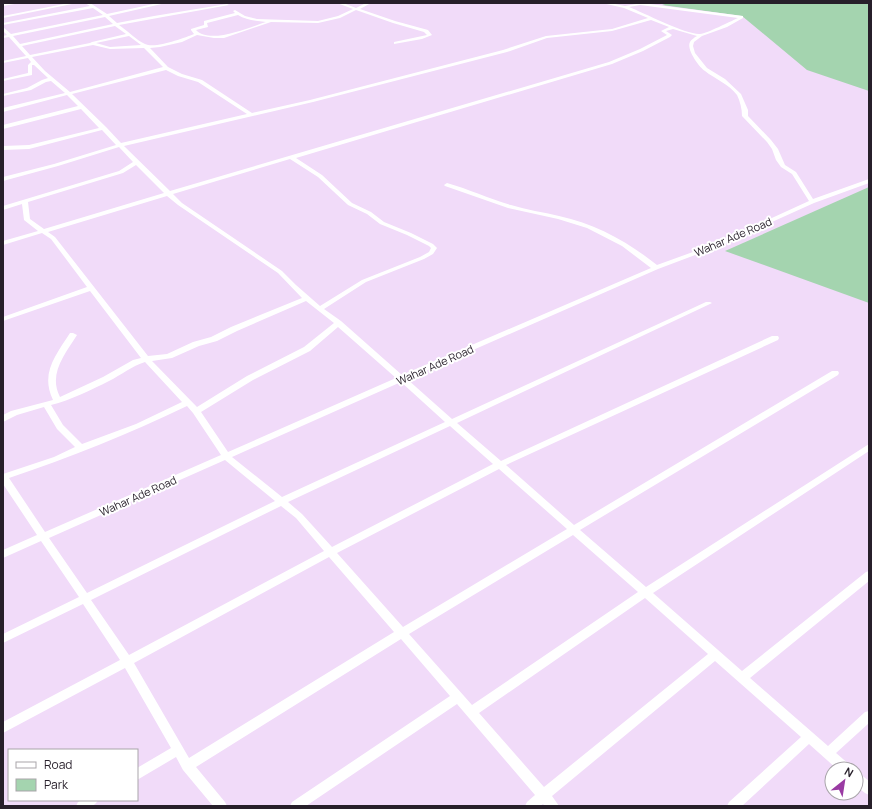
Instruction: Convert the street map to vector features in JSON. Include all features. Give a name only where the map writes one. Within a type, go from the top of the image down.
[{"type":"street","points":[[3,5],[18,3]]},
{"type":"street","points":[[3,17],[76,3]]},
{"type":"street","points":[[87,3],[106,15],[116,25],[146,47],[166,68],[180,75],[200,81],[252,115]]},
{"type":"street","points":[[3,36],[164,3]]},
{"type":"street","points":[[200,3],[227,5],[244,17],[272,21],[296,20],[318,22],[339,17],[369,3]]},
{"type":"street","points":[[339,3],[394,22],[426,31],[430,35],[396,43]]},
{"type":"street","points":[[604,3],[625,7],[674,27],[700,35]]},
{"type":"street","points":[[625,7],[640,4],[742,17],[721,28],[700,35],[692,42],[691,46],[693,53],[704,69],[723,80],[739,95],[745,110],[745,116],[775,148],[779,160],[783,166],[794,173],[812,202]]},
{"type":"street","points":[[19,45],[116,25],[227,5]]},
{"type":"street","points":[[3,24],[93,7]]},
{"type":"street","points":[[197,34],[193,30],[206,26],[205,22],[239,13]]},
{"type":"street","points":[[3,179],[56,165],[121,145],[252,115],[505,51],[546,37],[612,30],[652,18]]},
{"type":"street","points":[[60,50],[93,44],[110,48],[170,45],[197,34],[224,37],[272,21]]},
{"type":"street","points":[[3,243],[530,86],[606,65],[640,52],[670,35],[663,31],[674,27]]},
{"type":"street","points":[[3,28],[52,79],[59,84],[180,204],[280,272],[306,299],[338,323],[452,422],[499,465],[837,761]]},
{"type":"street","points":[[3,62],[32,59],[60,50],[129,35]]},
{"type":"street","points":[[30,74],[32,59]]},
{"type":"street","points":[[3,110],[166,68]]},
{"type":"street","points":[[3,80],[30,74],[42,83]]},
{"type":"street","points":[[3,95],[29,89],[44,81],[52,79]]},
{"type":"street","points":[[3,127],[81,107]]},
{"type":"street","points":[[3,148],[29,147],[104,128]]},
{"type":"street","points":[[292,157],[320,176],[350,204],[369,213],[382,223],[409,234],[434,248],[431,253],[422,258],[364,281],[320,309]]},
{"type":"street","points":[[3,208],[121,172],[136,162]]},
{"type":"street","name":"Wahar Ade Road","points":[[3,554],[656,268],[717,245],[812,202],[869,181]]},
{"type":"street","points":[[446,185],[468,191],[507,206],[564,219],[599,231],[638,254],[656,268]]},
{"type":"street","points":[[26,202],[27,220],[42,231],[48,233],[53,238],[146,359],[196,411],[227,457],[300,516],[553,806]]},
{"type":"street","points":[[3,319],[92,288]]},
{"type":"street","points":[[3,419],[14,413],[58,401],[106,379],[136,362],[169,356],[196,344],[214,339],[306,299]]},
{"type":"street","points":[[3,639],[281,502],[708,304]]},
{"type":"street","points":[[196,411],[250,378],[307,349],[338,323]]},
{"type":"street","points":[[58,401],[52,386],[51,378],[57,363],[73,336]]},
{"type":"street","points":[[3,728],[331,552],[499,465],[775,338]]},
{"type":"street","points":[[187,766],[402,633],[835,373]]},
{"type":"street","points":[[188,402],[139,426],[81,448],[57,459],[3,477],[127,661],[187,766],[221,806]]},
{"type":"street","points":[[47,405],[60,427],[81,448]]},
{"type":"street","points":[[471,712],[645,593],[869,447]]},
{"type":"street","points":[[742,678],[869,575]]},
{"type":"street","points":[[531,806],[716,654]]},
{"type":"street","points":[[296,806],[458,697]]},
{"type":"street","points":[[828,753],[869,716]]},
{"type":"street","points":[[734,806],[809,737]]},
{"type":"street","points":[[138,773],[178,750]]},
{"type":"green space","points":[[668,3],[869,3],[869,91],[807,70],[742,16],[662,5]]},
{"type":"green space","points":[[869,187],[869,303],[725,251]]}]
